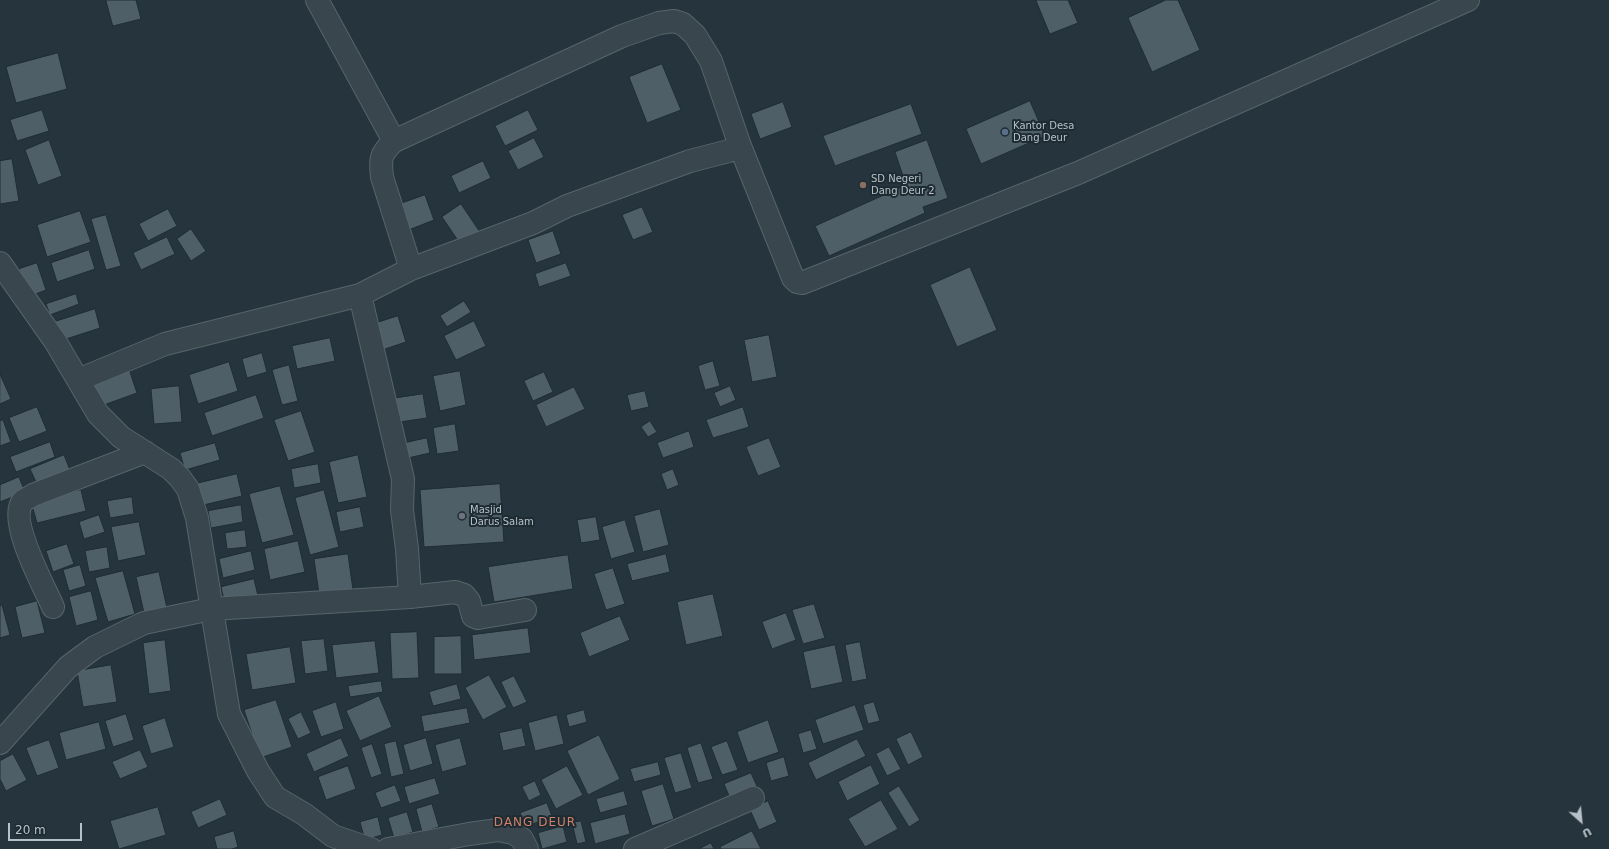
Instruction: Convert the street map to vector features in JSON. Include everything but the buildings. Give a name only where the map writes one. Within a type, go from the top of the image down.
[{"type":"street","points":[[318,0],[394,141]]},
{"type":"street","points":[[411,269],[382,177],[381,165],[383,152],[394,141],[622,36],[659,23],[674,21],[683,24],[695,34],[711,61],[740,146],[793,278],[797,282],[802,283],[1078,172],[1468,0]]},
{"type":"street","points":[[78,380],[165,344],[360,295],[411,269],[533,223],[567,206],[690,161],[729,151],[740,146]]},
{"type":"street","points":[[0,263],[55,341],[98,414],[121,437],[171,469],[188,489],[197,518],[229,714],[258,771],[275,797],[304,814],[333,836],[371,849]]},
{"type":"street","points":[[360,295],[403,479],[402,510],[407,549],[410,597]]},
{"type":"street","points":[[53,607],[27,552],[19,525],[20,509],[23,501],[34,495],[77,478],[111,467],[145,452]]},
{"type":"street","points":[[0,743],[68,667],[95,647],[144,623],[211,610],[410,597],[455,592],[464,595],[469,601],[473,616],[478,618],[525,610]]},
{"type":"street","points":[[635,849],[753,798]]},
{"type":"street","points":[[388,849],[498,830],[513,833],[518,836],[522,839],[527,849]]},
{"type":"place","name":"Kantor Desa Dang Deur","points":[[1005,132]]},
{"type":"place","name":"SD Negeri Dang Deur 2","points":[[863,185]]},
{"type":"place","name":"Masjid Darus Salam","points":[[462,516]]},
{"type":"district","name":"DANG DEUR","points":[[535,823]]}]
